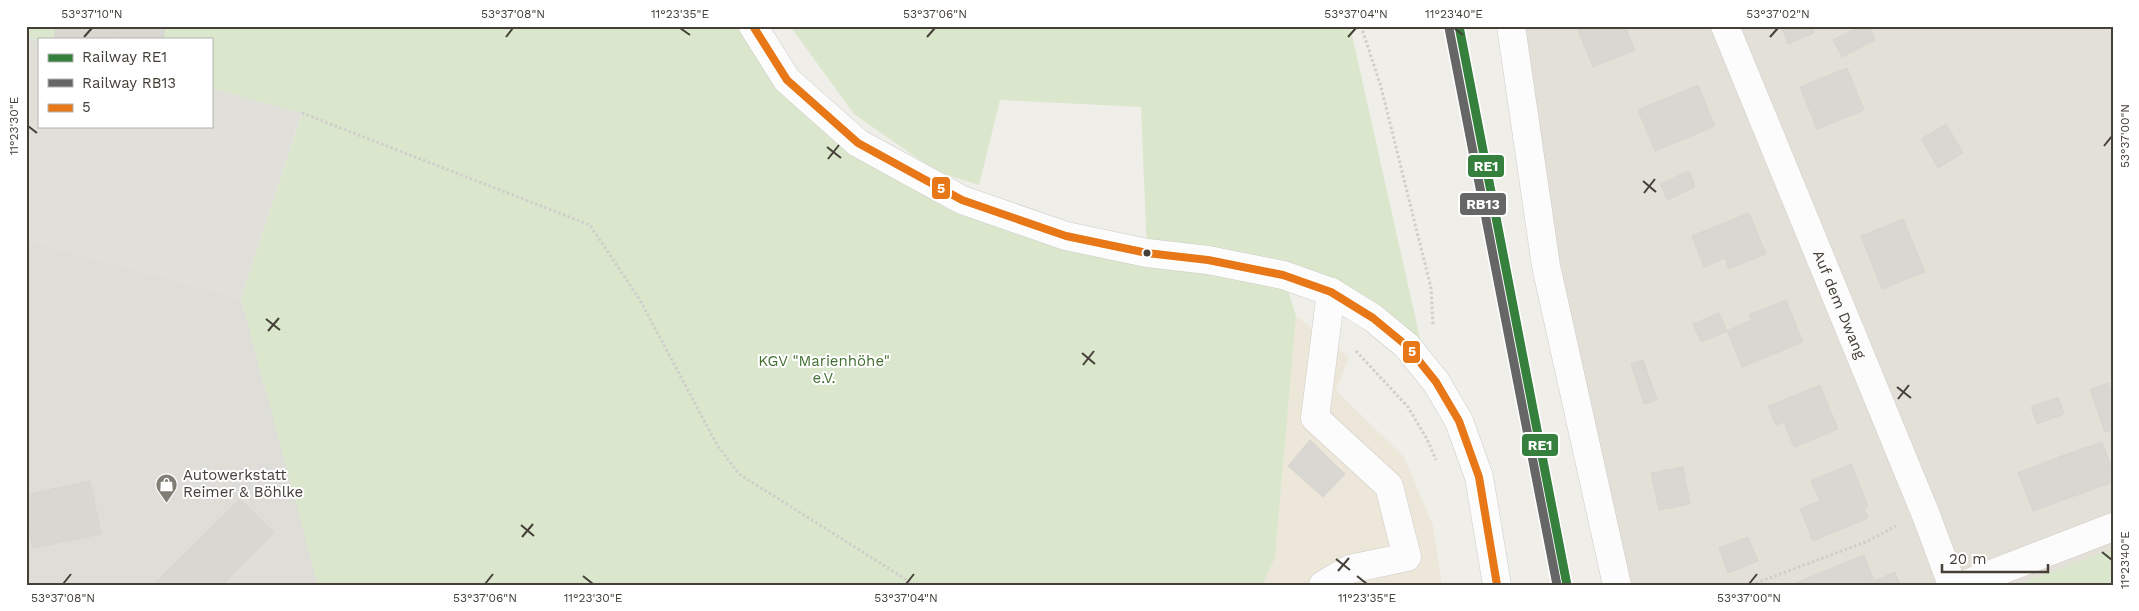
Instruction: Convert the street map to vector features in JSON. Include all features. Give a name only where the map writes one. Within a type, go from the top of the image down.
[{"type":"street","points":[[753,26],[787,80],[858,143],[962,200],[1066,236],[1146,253],[1208,260],[1283,274],[1330,292],[1373,318],[1407,346],[1436,382],[1459,421],[1479,478],[1497,585]]},
{"type":"street","points":[[1512,26],[1546,266],[1617,585]]},
{"type":"street","name":"Auf dem Dwang","points":[[1725,26],[1926,515],[1952,585]]},
{"type":"street","points":[[1323,585],[1350,569],[1407,557],[1389,486],[1315,418],[1330,292]]},
{"type":"street","points":[[1962,585],[2113,528]]},
{"type":"path","points":[[1362,26],[1381,87],[1431,288],[1436,382]]},
{"type":"path","points":[[302,114],[590,225],[640,300],[717,445],[739,474],[915,585]]},
{"type":"path","points":[[1751,585],[1868,541],[1899,524]]},
{"type":"shaded area","points":[[1511,26],[2113,26],[2113,585],[1617,585]]},
{"type":"shaded area","points":[[26,37],[38,41],[38,128],[212,128],[212,88],[302,113],[241,298],[26,240]]},
{"type":"shaded area","name":"Autowerkstatt Reimer & Böhlke","points":[[26,240],[241,298],[319,585],[26,585]]},
{"type":"shaded area","points":[[1296,316],[1349,357],[1336,390],[1404,457],[1433,526],[1442,585],[1262,585],[1275,558]]},
{"type":"green space","name":"KGV \"Marienhöhe\" e.V.","points":[[26,26],[753,26],[787,80],[962,200],[1147,252],[1141,107],[1000,100],[979,185],[937,172],[854,114],[790,26],[1350,26],[1425,361],[1283,275],[1296,316],[1275,558],[1262,585],[318,585],[241,298],[302,114],[212,88],[212,38],[38,38],[38,41],[26,37]]},
{"type":"green space","points":[[2113,549],[2113,585],[2024,585],[2027,581]]},
{"type":"building","points":[[56,26],[116,26],[114,38],[54,38]]},
{"type":"building","points":[[116,26],[165,26],[163,38],[114,38]]},
{"type":"building","points":[[1576,26],[1625,26],[1635,50],[1593,67]]},
{"type":"building","points":[[1781,26],[1812,26],[1814,33],[1788,44]]},
{"type":"building","points":[[1861,26],[1869,26],[1875,40],[1842,57],[1833,40]]},
{"type":"building","points":[[1847,68],[1864,110],[1817,129],[1800,87]]},
{"type":"building","points":[[1698,85],[1715,126],[1655,151],[1638,110]]},
{"type":"building","points":[[1946,124],[1963,153],[1938,168],[1921,139]]},
{"type":"building","points":[[1689,171],[1695,187],[1667,200],[1660,184]]},
{"type":"building","points":[[1749,213],[1766,254],[1729,269],[1725,258],[1704,267],[1692,236]]},
{"type":"building","points":[[1903,219],[1925,272],[1882,289],[1861,236]]},
{"type":"building","points":[[1786,300],[1803,342],[1742,367],[1727,331],[1752,320],[1749,315]]},
{"type":"building","points":[[1719,313],[1727,331],[1701,342],[1693,324]]},
{"type":"building","points":[[1643,360],[1657,400],[1644,404],[1631,364]]},
{"type":"building","points":[[2108,383],[2113,396],[2113,429],[2105,432],[2090,390]]},
{"type":"building","points":[[1820,385],[1838,429],[1794,447],[1784,422],[1776,425],[1768,406]]},
{"type":"building","points":[[2058,397],[2064,414],[2037,424],[2031,407]]},
{"type":"building","points":[[1310,440],[1345,474],[1323,497],[1288,466]]},
{"type":"building","points":[[2102,442],[2113,471],[2113,482],[2074,496],[2059,457]]},
{"type":"building","points":[[2059,457],[2074,496],[2033,511],[2018,473]]},
{"type":"building","points":[[1851,464],[1868,506],[1864,508],[1868,518],[1813,541],[1800,509],[1820,501],[1811,481]]},
{"type":"building","points":[[1683,467],[1690,504],[1659,510],[1651,473]]},
{"type":"building","points":[[90,481],[101,534],[33,548],[26,515],[26,495]]},
{"type":"building","points":[[240,499],[274,533],[222,585],[153,585]]},
{"type":"building","points":[[1748,537],[1758,561],[1728,573],[1719,548]]},
{"type":"building","points":[[1864,555],[1874,581],[1895,572],[1900,585],[1797,585],[1796,583]]},
{"type":"rail line","name":"RE1","points":[[1459,26],[1567,585]]},
{"type":"rail line","name":"RB13","points":[[1449,28],[1557,585]]},
{"type":"transit line","name":"5","points":[[753,26],[787,80],[858,143],[962,200],[1066,236],[1147,253],[1208,260],[1283,275],[1331,292],[1373,318],[1407,346],[1436,382],[1459,421],[1479,477],[1497,585]]},
{"type":"place","name":"Autowerkstatt Reimer & Böhlke","points":[[167,503]]}]
